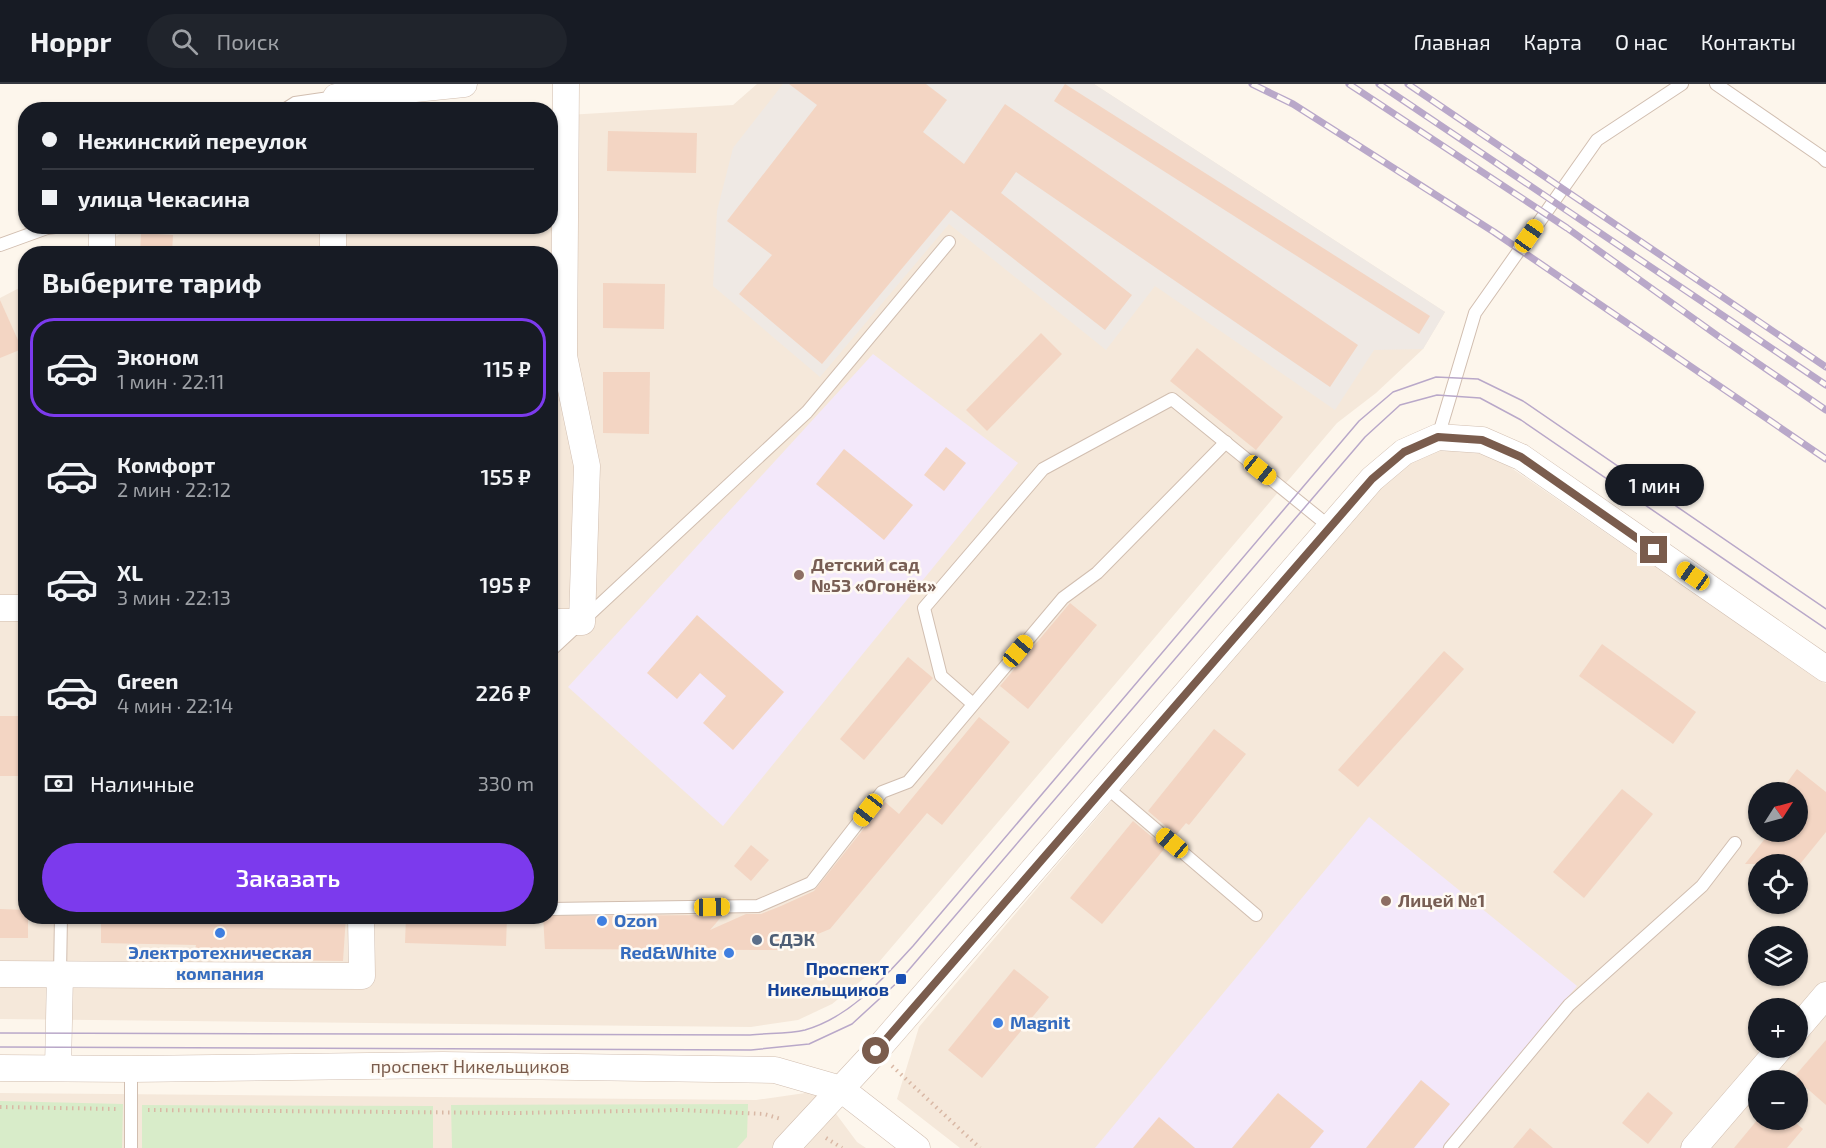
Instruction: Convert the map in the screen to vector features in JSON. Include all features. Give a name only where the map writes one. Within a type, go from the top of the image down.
[{"type":"street","points":[[343,102],[464,84]]},
{"type":"street","points":[[558,622],[582,622],[587,466],[564,356],[566,84]]},
{"type":"street","points":[[786,1148],[876,1051],[1372,479],[1404,452],[1438,437],[1482,440],[1521,457],[1826,669]]},
{"type":"street","points":[[0,608],[18,608]]},
{"type":"street","points":[[0,974],[362,976],[362,924]]},
{"type":"street","points":[[58,1068],[60,974]]},
{"type":"street","points":[[1808,1016],[1826,995]]},
{"type":"street","points":[[1694,1148],[1772,1058]]},
{"type":"street","name":"проспект Никельщиков","points":[[0,1068],[131,1069],[444,1065],[775,1070],[841,1089],[917,1148]]},
{"type":"lane","points":[[1438,437],[1475,313],[1597,140],[1682,84]]},
{"type":"lane","points":[[1716,84],[1826,161]]},
{"type":"lane","points":[[0,245],[30,234]]},
{"type":"lane","points":[[558,644],[807,412],[949,242]]},
{"type":"lane","points":[[974,704],[941,676],[924,608],[1043,468],[1172,399],[1330,527]]},
{"type":"lane","points":[[558,909],[758,906],[811,883],[882,792],[908,782],[1063,598],[1097,573],[1226,442]]},
{"type":"lane","points":[[1105,786],[1256,915]]},
{"type":"lane","points":[[1450,1148],[1569,1005],[1702,886],[1735,843]]},
{"type":"lane","points":[[60,974],[61,924]]},
{"type":"lane","points":[[131,1069],[131,1148]]},
{"type":"path","points":[[876,1051],[980,1148]]},
{"type":"path","points":[[0,1107],[506,1113],[681,1110],[764,1114],[807,1125],[842,1148]]},
{"type":"shaded area","points":[[757,84],[1094,84],[1445,312],[1423,349],[1376,393],[1337,423],[868,975],[832,1004],[798,1020],[751,1027],[0,1019],[0,298],[18,289],[18,924],[558,924],[558,246],[97,246],[121,234],[558,234],[558,116],[733,105]]},
{"type":"shaded area","points":[[783,84],[1094,84],[1445,312],[1423,349],[1374,350],[1335,410],[1155,286],[1106,350],[949,224],[820,377],[713,286],[717,211],[733,148]]},
{"type":"shaded area","name":"Детский сад №53 «Огонёк»","points":[[873,354],[1018,463],[723,826],[568,687]]},
{"type":"shaded area","points":[[1472,445],[1510,467],[1826,684],[1826,1148],[960,1148],[897,1099],[919,1027],[1388,476],[1411,458],[1434,450]]},
{"type":"shaded area","name":"Лицей №1","points":[[1369,817],[1577,986],[1442,1148],[1095,1148]]},
{"type":"shaded area","points":[[819,1091],[857,1142],[866,1148],[0,1148],[0,1093],[756,1100]]},
{"type":"green space","points":[[0,1101],[123,1104],[122,1148],[0,1148]]},
{"type":"green space","points":[[748,1104],[747,1137],[737,1148],[452,1148],[451,1105]]},
{"type":"green space","points":[[142,1105],[433,1106],[433,1148],[142,1148]]},
{"type":"building","points":[[789,84],[926,84],[947,100],[923,132],[964,164],[1005,104],[1358,345],[1330,387],[1016,172],[1001,193],[1132,295],[1105,330],[951,210],[822,364],[739,294],[772,255],[727,221],[817,105]]},
{"type":"building","points":[[1065,84],[1430,316],[1419,334],[1054,101]]},
{"type":"building","points":[[608,131],[697,133],[696,173],[607,171]]},
{"type":"building","points":[[141,234],[173,235],[172,246],[140,246]]},
{"type":"building","points":[[603,283],[665,284],[664,329],[603,328]]},
{"type":"building","points":[[0,300],[18,340],[18,351],[0,358]]},
{"type":"building","points":[[1041,333],[1062,354],[987,431],[966,410]]},
{"type":"building","points":[[1197,348],[1283,417],[1256,450],[1170,381]]},
{"type":"building","points":[[603,372],[650,372],[649,434],[603,433]]},
{"type":"building","points":[[946,447],[966,463],[944,491],[924,475]]},
{"type":"building","points":[[844,449],[913,505],[884,540],[816,484]]},
{"type":"building","points":[[1070,603],[1097,625],[1028,709],[1000,686]]},
{"type":"building","points":[[697,615],[784,692],[733,750],[703,723],[726,696],[700,673],[677,699],[647,673]]},
{"type":"building","points":[[1602,644],[1696,712],[1673,744],[1579,676]]},
{"type":"building","points":[[1444,651],[1464,669],[1358,787],[1338,770]]},
{"type":"building","points":[[908,657],[933,678],[864,760],[840,739]]},
{"type":"building","points":[[0,716],[18,716],[18,776],[0,776]]},
{"type":"building","points":[[979,717],[1010,742],[942,825],[927,813],[830,929],[779,950],[545,949],[543,924],[558,924],[558,916],[723,915],[710,930],[746,914],[761,914],[814,891],[885,802],[899,814]]},
{"type":"building","points":[[1214,729],[1246,754],[1189,825],[1186,823],[1176,835],[1148,811]]},
{"type":"building","points":[[1797,769],[1826,792],[1826,832],[1808,854],[1753,854],[1762,842],[1808,842],[1808,782],[1787,782]]},
{"type":"building","points":[[1622,789],[1653,814],[1584,898],[1553,872]]},
{"type":"building","points":[[1133,821],[1165,848],[1102,924],[1070,898]]},
{"type":"building","points":[[751,845],[769,860],[751,881],[734,866]]},
{"type":"building","points":[[0,909],[18,910],[18,924],[28,924],[28,938],[0,938]]},
{"type":"building","points":[[101,924],[345,924],[343,961],[268,960],[268,954],[195,949],[196,945],[101,943]]},
{"type":"building","points":[[406,924],[507,924],[506,946],[405,943]]},
{"type":"building","name":"Magnit","points":[[1014,969],[1049,997],[982,1078],[948,1050]]},
{"type":"building","points":[[1826,1040],[1826,1105],[1808,1089],[1808,1070],[1800,1070]]},
{"type":"building","points":[[1421,1080],[1450,1104],[1414,1148],[1366,1148]]},
{"type":"building","points":[[1648,1092],[1673,1113],[1648,1144],[1622,1123]]},
{"type":"building","points":[[1278,1093],[1324,1131],[1310,1148],[1232,1148]]},
{"type":"building","points":[[1159,1117],[1195,1148],[1133,1148]]},
{"type":"building","points":[[1530,1128],[1553,1148],[1513,1148]]},
{"type":"building","points":[[1749,1130],[1802,1130],[1787,1148],[1734,1148]]},
{"type":"tram line","points":[[0,1033],[750,1035],[805,1030],[821,1024],[851,1007],[864,996],[913,946],[1359,421],[1393,392],[1436,377],[1478,379],[1523,401],[1826,609]]},
{"type":"tram line","points":[[0,1047],[751,1050],[809,1044],[852,1024],[901,979],[1365,437],[1400,405],[1437,395],[1480,398],[1521,420],[1826,629]]},
{"type":"railway","points":[[1252,84],[1293,104],[1494,232],[1826,459]]},
{"type":"railway","points":[[1349,84],[1567,228],[1826,410]]},
{"type":"railway","points":[[1379,84],[1826,385]]},
{"type":"railway","points":[[1408,84],[1826,367]]},
{"type":"place","name":"Детский сад №53 «Огонёк»","points":[[799,575]]},
{"type":"place","name":"Лицей №1","points":[[1386,901]]},
{"type":"place","name":"Ozon","points":[[602,921]]},
{"type":"place","name":"Электротехническая компания","points":[[220,933]]},
{"type":"place","name":"СДЭК","points":[[757,940]]},
{"type":"place","name":"Red&White","points":[[729,953]]},
{"type":"place","name":"Проспект Никельщиков","points":[[901,979]]},
{"type":"place","name":"Magnit","points":[[998,1023]]},
{"type":"route","points":[[876,1051],[1372,479],[1404,452],[1438,437],[1482,440],[1521,457],[1654,550]]}]
